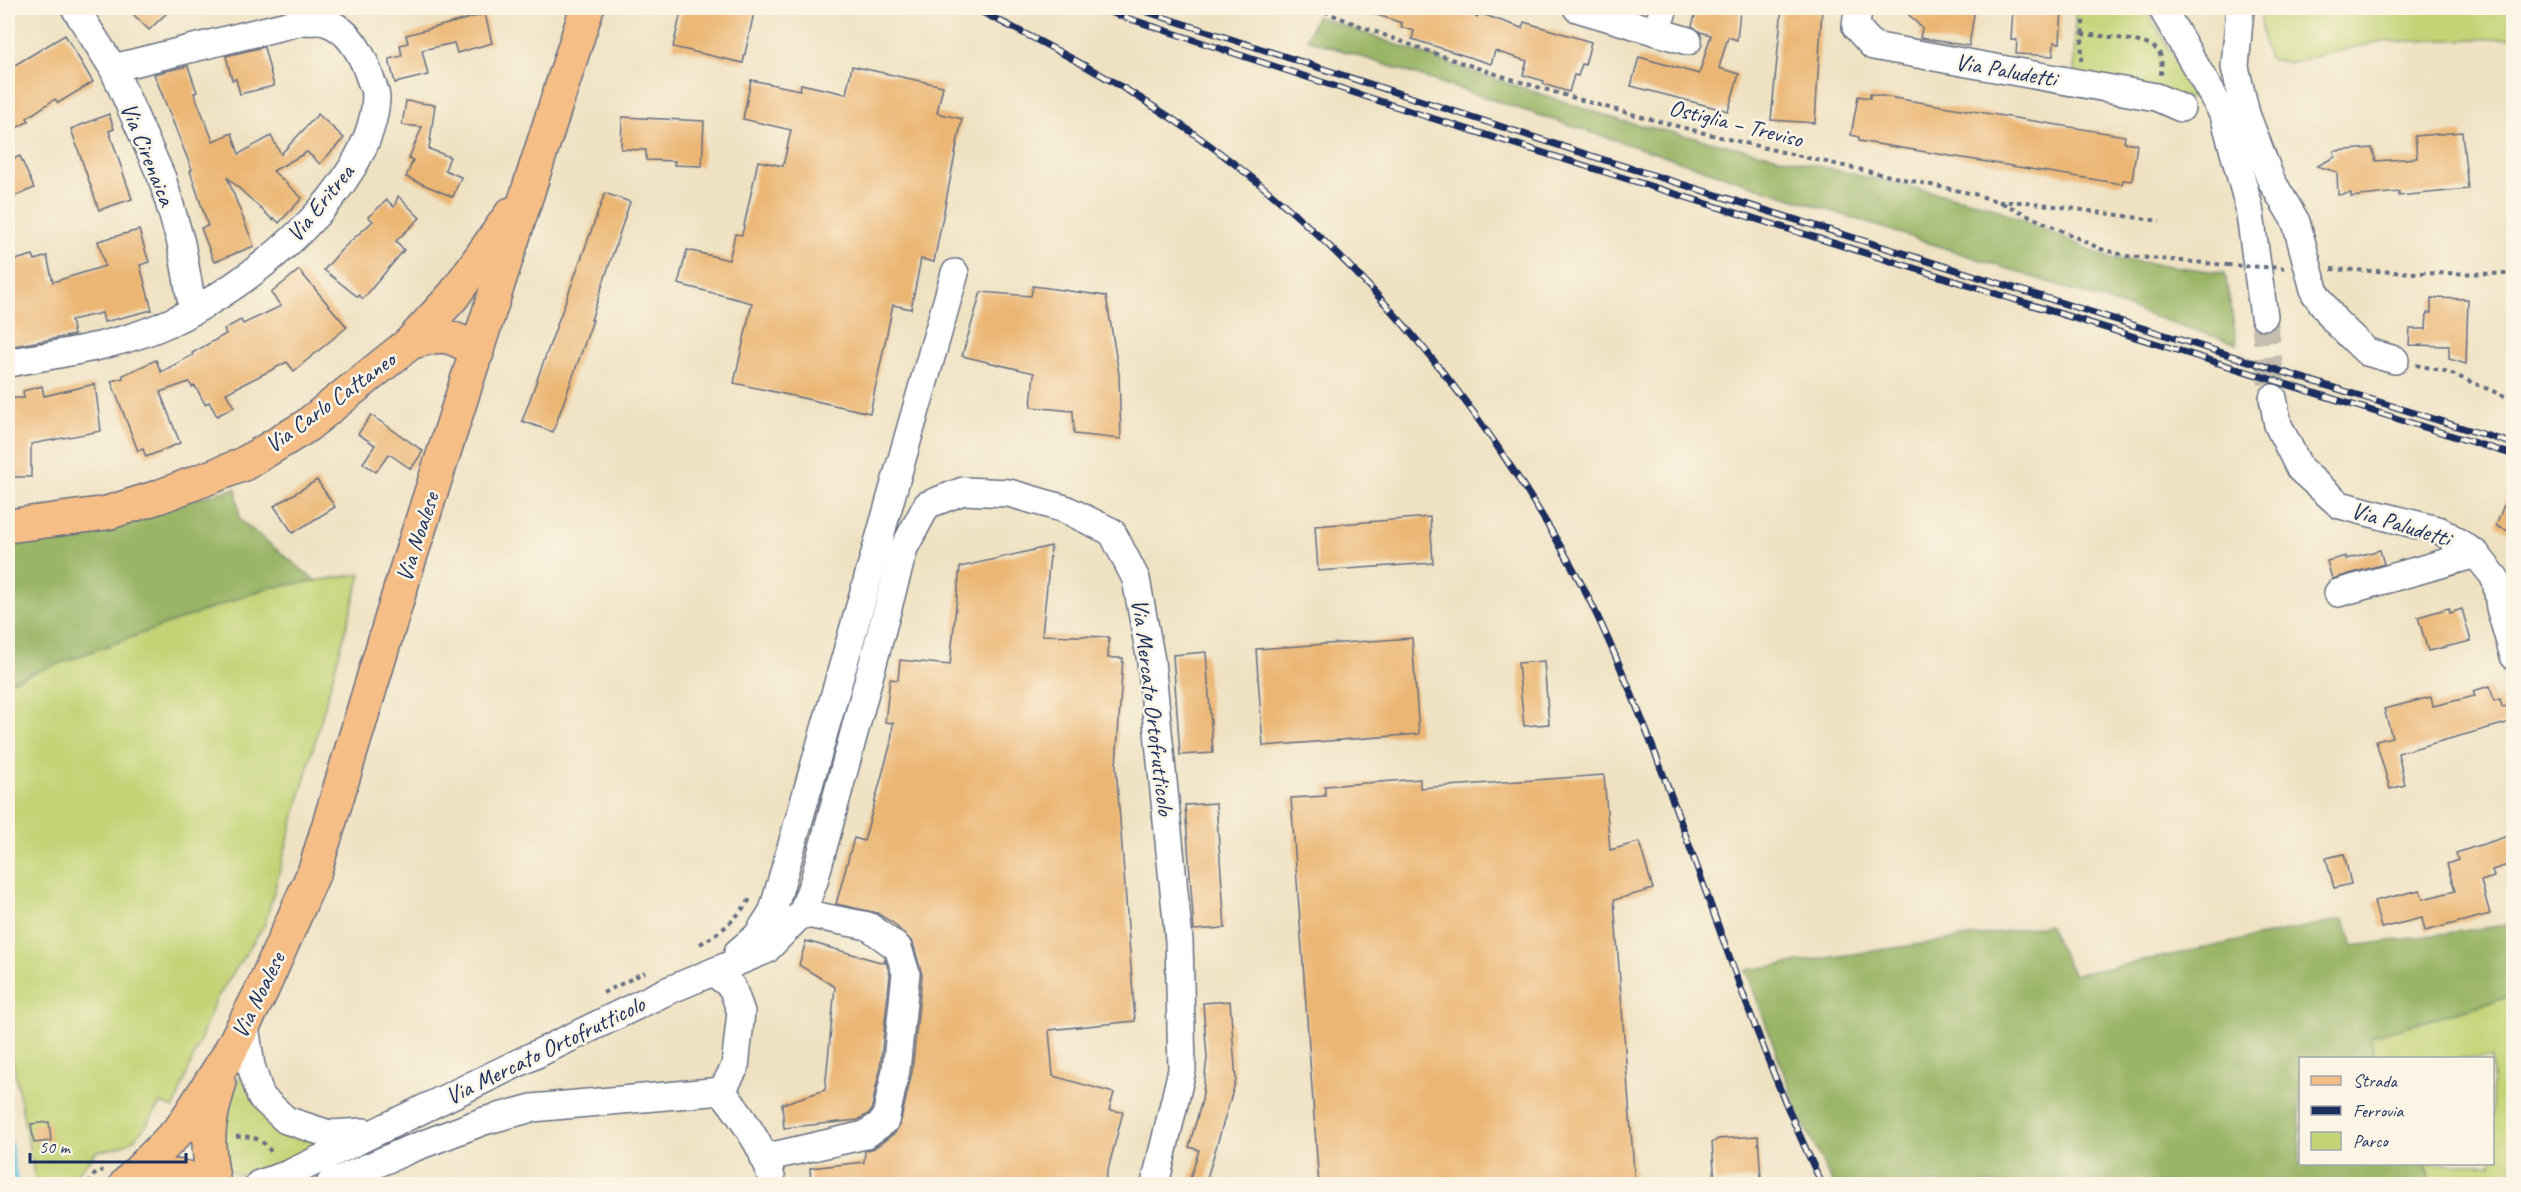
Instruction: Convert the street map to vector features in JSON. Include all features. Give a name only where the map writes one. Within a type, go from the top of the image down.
[{"type":"main road","name":"Via Noalese","points":[[127,1185],[182,1127],[245,1026],[315,870],[407,567],[587,8]]},
{"type":"main road","name":"Via Carlo Cattaneo","points":[[8,526],[107,513],[158,497],[242,465],[305,427],[410,343],[454,295],[528,190]]},
{"type":"main road","name":"Via Carlo Cattaneo","points":[[410,343],[433,336],[448,336],[463,342],[477,353]]},
{"type":"main road","name":"Via Noalese","points":[[214,1185],[207,1147],[208,1135],[210,1115],[226,1057]]},
{"type":"main road","name":"Via Noalese","points":[[127,1185],[147,1177],[171,1175],[194,1179],[205,1185]]},
{"type":"street","name":"Via Cirenaica","points":[[75,8],[113,68],[162,178],[181,243],[193,311]]},
{"type":"street","points":[[1577,8],[1660,20],[1688,41]]},
{"type":"street","name":"Via Paludetti","points":[[1858,8],[1856,27],[1873,46],[2156,97],[2181,108]]},
{"type":"street","points":[[2162,8],[2224,115],[2249,207],[2264,316]]},
{"type":"street","points":[[2240,8],[2235,67],[2246,114],[2271,180],[2296,222],[2335,321],[2367,352],[2395,360]]},
{"type":"street","name":"Via Eritrea","points":[[8,363],[101,345],[169,323],[246,280],[292,241],[338,187],[355,160],[370,123],[376,96],[366,66],[346,33],[325,22],[303,21],[113,68]]},
{"type":"street","points":[[772,1185],[772,1173],[742,1116],[722,1090],[735,1067],[741,1012],[732,987],[714,972],[757,936],[773,911],[955,273]]},
{"type":"street","name":"Via Paludetti","points":[[2272,398],[2278,425],[2300,470],[2340,505],[2441,531],[2476,554],[2496,579],[2500,608],[2514,656]]},
{"type":"street","name":"Via Mercato Ortofrutticolo","points":[[259,1185],[289,1174],[667,991],[766,950],[802,913],[814,881],[904,548],[927,505],[963,490],[1009,493],[1065,509],[1112,532],[1136,579],[1151,661],[1179,941],[1182,1070],[1155,1185]]},
{"type":"street","points":[[2338,593],[2476,554]]},
{"type":"street","points":[[764,1158],[865,1135],[885,1121],[896,1070],[906,973],[898,948],[868,926],[802,913]]},
{"type":"street","name":"Via Mercato Ortofrutticolo","points":[[245,1026],[251,1066],[261,1097],[286,1119],[329,1134],[377,1131]]},
{"type":"street","name":"Via Mercato Ortofrutticolo","points":[[330,1185],[408,1150],[484,1121],[532,1108],[722,1090]]},
{"type":"path","name":"Ostiglia – Treviso","points":[[1317,8],[1375,32],[1582,102],[1820,162],[1974,194],[1999,202],[2026,202],[2160,221]]},
{"type":"path","points":[[2079,83],[2084,8]]},
{"type":"path","points":[[2082,34],[2148,44],[2159,51],[2161,76],[2156,97]]},
{"type":"path","points":[[1999,202],[2101,249],[2127,256],[2284,268]]},
{"type":"path","points":[[2321,281],[2417,273],[2514,273]]},
{"type":"path","points":[[2395,360],[2445,371],[2514,400]]},
{"type":"path","points":[[700,944],[714,937],[728,925],[750,899]]},
{"type":"green space","points":[[2075,8],[2145,8],[2179,65],[2195,99],[2074,78]]},
{"type":"green space","points":[[2260,8],[2513,8],[2513,38],[2378,42],[2288,63],[2270,59],[2264,46]]},
{"type":"green space","points":[[1316,16],[1622,121],[1985,204],[2109,258],[2225,273],[2237,344],[1307,39]]},
{"type":"green space","points":[[236,488],[240,520],[316,581],[267,588],[8,682],[8,535],[167,507]]},
{"type":"green space","points":[[361,574],[265,924],[215,1001],[174,1108],[160,1103],[136,1137],[121,1146],[97,1151],[68,1184],[36,1184],[8,1035],[8,682],[267,588]]},
{"type":"green space","points":[[2344,919],[2353,946],[2513,924],[2513,996],[2371,1036],[2374,1057],[2299,1057],[2299,1165],[2426,1165],[2430,1184],[1833,1184],[1800,1117],[1746,970],[2048,925],[2074,975]]},
{"type":"green space","points":[[2513,996],[2513,1184],[2430,1184],[2426,1165],[2494,1165],[2494,1057],[2374,1057],[2371,1036]]},
{"type":"green space","points":[[243,1074],[331,1141],[247,1174],[240,1175],[230,1171],[224,1156],[224,1125],[232,1096]]},
{"type":"building","points":[[127,8],[172,8],[149,30]]},
{"type":"building","points":[[682,8],[755,8],[743,63],[673,47]]},
{"type":"building","points":[[1365,8],[1451,8],[1477,17],[1479,13],[1522,28],[1524,22],[1591,42],[1585,65],[1582,64],[1578,76],[1574,75],[1569,92],[1523,75],[1527,61],[1495,51],[1491,64],[1412,39],[1414,31],[1401,27],[1402,23],[1365,11]]},
{"type":"building","points":[[1697,8],[1727,8],[1740,11],[1737,40],[1728,37],[1719,68],[1739,74],[1728,111],[1631,86],[1639,57],[1699,74],[1711,35],[1700,32],[1692,26]]},
{"type":"building","points":[[1782,8],[1822,8],[1815,123],[1771,120]]},
{"type":"building","points":[[1902,8],[1975,8],[1969,46],[1920,38],[1922,28]]},
{"type":"building","points":[[2013,8],[2062,8],[2060,43],[2054,42],[2053,56],[2016,54],[2017,40],[2011,40]]},
{"type":"building","points":[[485,14],[492,43],[457,53],[454,43],[422,50],[428,75],[395,83],[389,59],[402,56],[400,45],[408,43],[406,35]]},
{"type":"building","points":[[65,35],[93,82],[58,103],[55,99],[27,118],[29,121],[13,130],[8,120],[8,69]]},
{"type":"building","points":[[264,47],[274,86],[240,94],[236,79],[232,80],[226,56]]},
{"type":"building","points":[[188,66],[197,92],[194,93],[213,141],[232,133],[239,154],[271,136],[281,154],[318,114],[344,138],[320,164],[307,152],[273,171],[302,198],[279,223],[227,177],[254,246],[214,262],[201,228],[208,226],[190,171],[192,170],[154,74]]},
{"type":"building","points":[[852,66],[943,86],[937,113],[962,119],[934,262],[921,259],[911,309],[893,305],[870,413],[734,383],[752,303],[678,284],[687,250],[729,260],[735,234],[742,235],[758,161],[783,166],[791,130],[743,119],[751,80],[800,90],[801,84],[846,94]]},
{"type":"building","points":[[1870,94],[2125,136],[2124,142],[2137,144],[2132,181],[2123,180],[2122,184],[1859,141],[1859,137],[1851,135],[1858,96],[1870,98]]},
{"type":"building","points":[[406,101],[435,105],[429,149],[450,157],[445,170],[461,177],[453,197],[406,177],[413,160],[409,158],[422,127],[402,125]]},
{"type":"building","points":[[109,114],[114,129],[109,131],[132,199],[99,210],[71,129]]},
{"type":"building","points":[[622,117],[704,121],[702,166],[674,165],[675,161],[646,160],[646,150],[621,149]]},
{"type":"building","points":[[2462,132],[2468,189],[2399,196],[2399,192],[2351,197],[2351,193],[2338,195],[2337,172],[2317,166],[2335,157],[2334,151],[2372,148],[2376,161],[2417,158],[2415,136]]},
{"type":"building","points":[[20,156],[34,188],[8,199],[8,161]]},
{"type":"building","points":[[605,193],[630,202],[591,320],[593,320],[553,432],[522,421]]},
{"type":"building","points":[[398,196],[420,218],[396,241],[404,250],[363,299],[324,270],[343,248],[373,221],[368,217],[387,200],[394,207]]},
{"type":"building","points":[[139,230],[149,262],[140,265],[152,310],[104,322],[102,313],[71,320],[74,335],[8,347],[8,262],[33,255],[35,260],[47,256],[53,282],[105,266],[98,241]]},
{"type":"building","points":[[299,270],[347,327],[294,371],[287,362],[226,393],[234,407],[217,416],[209,402],[205,404],[195,386],[192,387],[189,382],[160,392],[180,443],[146,457],[143,449],[138,451],[111,381],[123,378],[123,375],[156,360],[161,372],[226,334],[224,329],[241,320],[243,324],[281,306],[271,293]]},
{"type":"building","points":[[1033,286],[1106,296],[1119,374],[1121,439],[1074,434],[1073,411],[1031,407],[1034,373],[962,356],[981,292],[1031,296]]},
{"type":"building","points":[[2431,298],[2468,299],[2466,364],[2449,359],[2449,346],[2409,345],[2410,329],[2426,329],[2427,313],[2431,313]]},
{"type":"building","points":[[95,384],[101,431],[31,444],[31,477],[8,477],[8,398],[24,398],[23,391],[42,386],[44,396]]},
{"type":"building","points":[[371,415],[423,451],[411,469],[389,454],[376,472],[363,463],[375,445],[358,434]]},
{"type":"building","points":[[317,480],[335,507],[293,533],[274,506]]},
{"type":"building","points":[[2512,483],[2514,483],[2514,533],[2496,526]]},
{"type":"building","points":[[1430,517],[1433,563],[1318,571],[1315,526]]},
{"type":"building","points":[[1051,546],[1042,635],[1109,637],[1108,658],[1123,658],[1116,766],[1135,1021],[1049,1030],[1053,1076],[1114,1093],[1109,1110],[1123,1112],[1104,1185],[811,1185],[810,1168],[864,1162],[865,1151],[874,1148],[895,1133],[900,1124],[912,1072],[922,975],[913,943],[893,923],[877,913],[836,904],[854,838],[864,841],[891,742],[893,723],[885,722],[890,679],[898,680],[900,660],[950,665],[960,567]]},
{"type":"building","points":[[2380,550],[2384,564],[2332,579],[2327,561],[2346,556],[2346,559]]},
{"type":"building","points":[[2449,608],[2450,613],[2462,609],[2471,641],[2428,651],[2418,617]]},
{"type":"building","points":[[1412,638],[1419,734],[1263,746],[1256,649]]},
{"type":"building","points":[[1206,652],[1213,753],[1180,755],[1173,655]]},
{"type":"building","points":[[1544,661],[1549,724],[1524,726],[1518,663]]},
{"type":"building","points":[[2490,686],[2494,701],[2500,699],[2502,707],[2514,705],[2514,721],[2398,753],[2405,785],[2390,789],[2376,741],[2392,737],[2384,709],[2431,697],[2433,706],[2475,696],[2473,691]]},
{"type":"building","points":[[1604,775],[1610,850],[1639,842],[1653,889],[1614,900],[1635,1185],[1319,1185],[1291,798],[1325,796],[1325,786],[1420,779],[1420,788]]},
{"type":"building","points":[[1216,803],[1225,928],[1194,930],[1185,805]]},
{"type":"building","points":[[2514,834],[2514,863],[2492,870],[2494,877],[2481,881],[2490,914],[2425,931],[2422,918],[2381,928],[2374,901],[2420,890],[2423,899],[2455,891],[2447,864],[2458,860],[2456,853]]},
{"type":"building","points":[[2344,854],[2351,884],[2334,888],[2326,858]]},
{"type":"building","points":[[806,941],[884,963],[885,959],[890,975],[880,1068],[871,1112],[858,1120],[784,1128],[782,1104],[825,1090],[835,987],[799,965]]},
{"type":"building","points":[[1230,1001],[1236,1080],[1205,1185],[1188,1185],[1199,1150],[1189,1147],[1202,1100],[1207,1058],[1203,1003]]},
{"type":"building","points":[[49,1122],[51,1141],[34,1143],[31,1124]]},
{"type":"building","points":[[1758,1136],[1761,1178],[1715,1182],[1712,1143],[1718,1139]]},
{"type":"waterway","points":[[8,1137],[16,1184]]},
{"type":"tunnel","points":[[2264,316],[2273,398]]},
{"type":"railway","points":[[974,8],[1057,51],[1164,113],[1284,204],[1369,286],[1446,376],[1481,424],[1550,528],[1601,624],[1659,763],[1763,1046],[1822,1184]]},
{"type":"railway","points":[[1097,8],[1425,116],[2514,455]]},
{"type":"railway","points":[[1135,8],[1598,158],[2514,444]]}]
